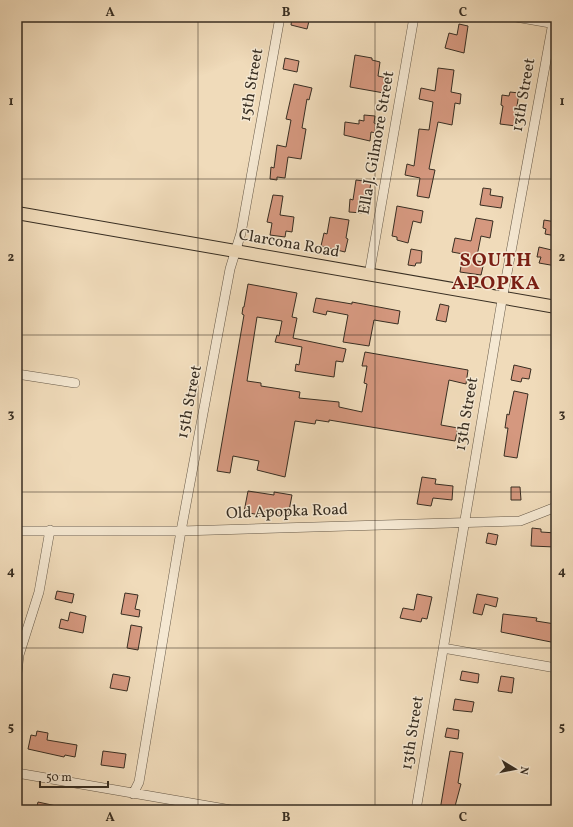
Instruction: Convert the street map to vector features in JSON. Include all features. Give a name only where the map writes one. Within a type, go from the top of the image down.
[{"type":"main road","name":"Clarcona Road","points":[[17,213],[556,307]]},
{"type":"street","name":"15th Street","points":[[133,794],[139,782],[181,531],[230,269],[241,233],[280,17]]},
{"type":"street","name":"Ella J. Gilmore Street","points":[[369,275],[414,17]]},
{"type":"street","points":[[516,17],[554,22]]},
{"type":"street","name":"13th Street","points":[[416,810],[502,298],[554,22]]},
{"type":"street","points":[[17,374],[75,383]]},
{"type":"street","name":"Old Apopka Road","points":[[17,531],[181,531],[520,521],[556,507]]},
{"type":"street","points":[[17,673],[20,655],[39,592],[50,530]]},
{"type":"street","points":[[443,648],[556,668]]},
{"type":"street","points":[[17,772],[133,794],[231,810]]},
{"type":"building","points":[[292,17],[310,17],[307,29],[291,25]]},
{"type":"building","points":[[459,24],[468,26],[464,53],[445,48],[449,33],[457,35]]},
{"type":"building","points":[[355,55],[372,58],[372,60],[380,62],[378,76],[387,78],[384,93],[350,87]]},
{"type":"building","points":[[285,58],[299,61],[297,72],[283,69]]},
{"type":"building","points":[[438,68],[454,70],[451,92],[461,94],[460,104],[455,103],[452,125],[438,122],[429,169],[435,170],[429,198],[417,196],[420,178],[405,175],[407,164],[414,166],[419,129],[429,130],[433,102],[419,99],[421,88],[435,91]]},
{"type":"building","points":[[294,84],[312,88],[309,100],[307,99],[302,128],[306,129],[301,159],[288,157],[285,178],[277,177],[277,180],[270,179],[271,167],[274,168],[277,145],[286,147],[291,120],[286,119]]},
{"type":"building","points":[[510,92],[519,93],[515,119],[517,119],[516,126],[500,124],[503,106],[501,105],[502,95],[509,96]]},
{"type":"building","points":[[364,115],[375,116],[374,123],[377,124],[376,133],[371,132],[370,141],[344,135],[345,122],[359,124],[359,120],[364,121]]},
{"type":"building","points":[[356,180],[371,182],[369,195],[365,195],[362,213],[349,212],[350,199],[353,200]]},
{"type":"building","points":[[483,188],[491,189],[490,195],[503,197],[501,208],[480,205]]},
{"type":"building","points":[[273,195],[283,196],[280,215],[294,217],[292,232],[286,231],[285,237],[270,235],[272,223],[267,222]]},
{"type":"building","points":[[397,206],[423,211],[421,223],[413,221],[408,243],[397,240],[397,237],[392,236]]},
{"type":"building","points":[[330,217],[349,220],[346,238],[348,239],[345,252],[321,246],[324,233],[327,234]]},
{"type":"building","points":[[476,218],[493,221],[490,238],[481,236],[476,261],[484,262],[481,275],[460,272],[463,254],[452,252],[455,238],[471,241]]},
{"type":"building","points":[[544,220],[556,222],[556,236],[545,234],[546,229],[543,228]]},
{"type":"building","points":[[539,247],[556,251],[556,266],[539,263],[541,257],[537,257]]},
{"type":"building","points":[[411,249],[422,251],[421,263],[416,263],[415,266],[408,265]]},
{"type":"building","points":[[248,284],[297,293],[292,317],[297,318],[293,338],[346,349],[343,362],[336,361],[334,377],[295,371],[296,364],[299,365],[302,347],[275,342],[277,335],[279,336],[282,321],[257,317],[247,381],[261,383],[261,386],[300,392],[299,398],[339,402],[339,407],[362,412],[367,384],[364,383],[367,366],[362,366],[365,352],[468,370],[466,384],[449,380],[441,425],[458,428],[455,441],[329,420],[329,422],[316,420],[315,424],[295,421],[285,477],[257,470],[259,461],[233,456],[230,473],[217,471]]},
{"type":"building","points":[[316,298],[352,304],[352,302],[400,311],[398,324],[374,320],[369,346],[343,342],[348,315],[327,311],[326,315],[313,312]]},
{"type":"building","points":[[440,304],[449,306],[446,322],[436,320]]},
{"type":"building","points":[[514,365],[531,369],[529,379],[522,378],[521,382],[511,380]]},
{"type":"building","points":[[514,391],[528,394],[517,458],[504,456],[508,428],[505,428],[507,414],[509,415]]},
{"type":"building","points":[[422,477],[436,479],[435,484],[453,486],[452,500],[433,498],[431,506],[417,504]]},
{"type":"building","points":[[511,487],[520,487],[521,500],[511,500]]},
{"type":"building","points":[[248,491],[274,495],[274,492],[292,495],[288,516],[261,511],[260,515],[244,512]]},
{"type":"building","points":[[532,528],[541,529],[541,532],[556,533],[555,547],[531,546]]},
{"type":"building","points":[[488,533],[498,535],[496,545],[486,543]]},
{"type":"building","points":[[57,591],[74,594],[72,603],[55,599]]},
{"type":"building","points":[[125,593],[138,595],[135,609],[140,610],[139,617],[121,614]]},
{"type":"building","points":[[417,594],[432,597],[427,619],[422,618],[421,622],[400,618],[403,608],[414,610]]},
{"type":"building","points":[[477,594],[498,598],[496,607],[485,604],[482,615],[473,613]]},
{"type":"building","points":[[70,612],[86,616],[83,633],[59,628],[61,619],[68,621]]},
{"type":"building","points":[[503,614],[537,618],[536,621],[555,624],[556,643],[501,632]]},
{"type":"building","points":[[131,625],[142,627],[138,650],[127,648]]},
{"type":"building","points":[[462,671],[479,674],[478,683],[460,680]]},
{"type":"building","points":[[113,674],[130,677],[127,691],[110,688]]},
{"type":"building","points":[[501,676],[514,678],[512,693],[498,691]]},
{"type":"building","points":[[455,699],[474,702],[472,712],[453,710]]},
{"type":"building","points":[[447,728],[459,730],[458,739],[445,737]]},
{"type":"building","points":[[37,731],[48,733],[47,740],[77,745],[75,757],[65,755],[64,757],[28,749],[31,735],[36,736]]},
{"type":"building","points":[[103,751],[126,754],[124,768],[101,765]]},
{"type":"building","points":[[450,751],[463,753],[458,783],[461,784],[454,810],[440,810]]},
{"type":"building","points":[[38,802],[61,807],[61,810],[36,810]]},
{"type":"district","name":"SOUTH APOPKA","points":[[496,272]]}]
